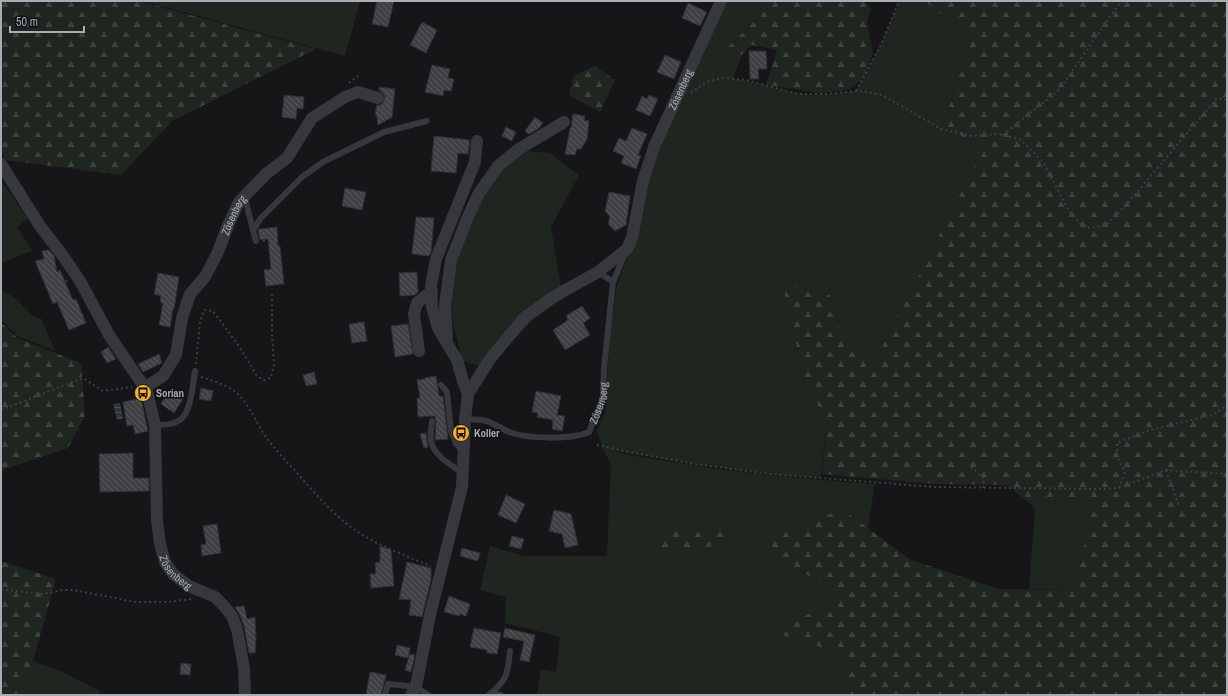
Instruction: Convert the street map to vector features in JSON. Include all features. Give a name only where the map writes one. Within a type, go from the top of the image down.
[{"type":"street","name":"Zösenberg","points":[[627,248],[632,238],[643,181],[654,147],[721,1]]},
{"type":"street","name":"Zösenberg","points":[[144,387],[163,376],[176,355],[182,318],[190,294],[205,277],[218,252],[228,224],[241,200],[266,174],[287,158],[312,118],[345,97],[358,92],[378,98]]},
{"type":"street","points":[[447,342],[445,305],[451,260],[479,193],[498,166],[519,149],[564,122]]},
{"type":"street","points":[[468,394],[457,360],[438,328],[432,307],[432,291],[436,259],[475,162],[476,141]]},
{"type":"street","name":"Zösenberg","points":[[1,164],[40,226],[80,281],[109,335],[147,391],[155,425],[157,520],[160,544],[165,562],[173,574],[189,586],[215,597],[232,616],[237,629],[244,668],[245,695]]},
{"type":"street","points":[[413,691],[430,615],[462,488],[465,420],[468,394],[490,359],[524,318],[553,297],[598,272],[627,248]]},
{"type":"street","points":[[419,351],[414,314],[417,303],[432,291]]},
{"type":"lane","name":"Zösenberg","points":[[256,241],[253,230],[261,218],[302,177],[323,162],[384,132],[427,121]]},
{"type":"lane","points":[[241,200],[246,202],[253,230]]},
{"type":"lane","name":"Zösenberg","points":[[465,420],[483,419],[510,432],[529,436],[559,438],[581,435],[589,432],[604,398],[604,368],[613,282],[627,248]]},
{"type":"lane","points":[[598,272],[613,282]]},
{"type":"lane","points":[[155,425],[170,425],[180,420],[185,414],[188,407],[195,372]]},
{"type":"lane","points":[[441,385],[447,392],[451,431],[456,444],[464,451]]},
{"type":"lane","points":[[432,422],[431,441],[435,450],[446,462],[463,473]]},
{"type":"lane","points":[[490,694],[501,684],[508,670],[510,651]]},
{"type":"lane","points":[[385,695],[388,684],[428,695]]},
{"type":"lane","points":[[490,694],[501,695]]},
{"type":"path","points":[[856,91],[881,45],[899,1]]},
{"type":"path","points":[[1003,135],[1059,90],[1121,1]]},
{"type":"path","points":[[690,94],[706,82],[723,78],[746,80],[798,94],[828,94],[856,91],[867,92],[882,96],[941,129],[971,136],[999,134],[1021,140],[1043,162],[1070,213],[1085,228],[1105,226],[1126,205],[1212,103],[1217,98],[1227,100]]},
{"type":"path","points":[[272,293],[274,364],[271,378],[264,380],[257,376],[239,346],[213,311],[204,310],[200,322],[195,372],[224,385],[238,394],[245,402],[266,436],[287,462],[320,499],[354,530],[369,539],[441,570]]},
{"type":"path","points":[[1,410],[83,378],[103,391],[144,387]]},
{"type":"path","points":[[1119,488],[1125,472],[1117,456],[1117,443],[1150,430],[1212,415],[1227,405]]},
{"type":"path","points":[[597,445],[695,464],[770,474],[934,487],[1100,489],[1119,488],[1166,470],[1227,474]]},
{"type":"path","points":[[971,467],[983,477],[983,488]]},
{"type":"path","points":[[1166,470],[1179,507]]},
{"type":"path","points":[[1,589],[43,594],[63,590],[73,590],[136,602],[168,602],[196,598]]},
{"type":"green space","points":[[1,1],[139,1],[316,49],[172,121],[121,175],[4,160],[1,146]]},
{"type":"green space","points":[[143,1],[360,1],[345,56]]},
{"type":"green space","points":[[727,1],[775,1],[728,47],[742,55],[733,78],[804,94],[812,95],[856,91],[881,45],[899,1],[925,1],[971,38],[943,126],[984,148],[876,359],[846,350],[830,295],[782,283],[806,385],[827,420],[821,478],[770,474],[695,464],[611,450],[636,456],[704,467],[802,478],[875,484],[868,528],[842,509],[789,563],[840,596],[843,654],[851,690],[848,695],[537,695],[541,669],[556,672],[560,637],[505,623],[506,597],[480,590],[490,546],[524,556],[607,556],[611,465],[603,449],[597,431],[605,412],[607,399],[611,326],[617,285],[630,250],[654,157]]},
{"type":"green space","points":[[775,1],[864,1],[871,8],[867,22],[873,52],[865,77],[848,90],[821,93],[766,85],[777,50],[751,45],[742,55],[728,47]]},
{"type":"green space","points":[[925,1],[1227,1],[1227,695],[848,695],[851,690],[843,654],[776,633],[840,596],[789,563],[767,541],[842,509],[911,560],[999,589],[1072,590],[1080,565],[1093,503],[1027,501],[1007,485],[934,484],[822,474],[827,420],[806,385],[782,283],[830,295],[846,350],[876,359],[984,148],[943,126],[971,38]]},
{"type":"green space","points":[[595,66],[615,80],[600,112],[569,95],[574,75]]},
{"type":"green space","points":[[524,151],[550,153],[579,175],[551,227],[563,299],[534,319],[506,348],[490,369],[462,361],[452,318],[451,293],[456,263],[476,205],[494,178]]},
{"type":"green space","points":[[1,180],[28,219],[17,227],[32,251],[1,263]]},
{"type":"green space","points":[[1,289],[16,299],[35,317],[39,319],[41,318],[55,351],[19,337],[1,320]]},
{"type":"green space","points":[[1,322],[17,338],[81,363],[85,416],[68,448],[5,469],[1,473]]},
{"type":"green space","points":[[1027,501],[1093,503],[1080,565],[1072,590],[1029,589],[1035,509]]},
{"type":"green space","points":[[669,527],[736,529],[729,544],[668,552],[654,540]]},
{"type":"green space","points":[[1,561],[56,579],[33,661],[21,695],[1,695]]},
{"type":"green space","points":[[33,661],[65,673],[98,690],[102,695],[21,695]]},
{"type":"shaded area","points":[[120,403],[123,419],[117,420],[113,404]]},
{"type":"building","points":[[377,1],[394,1],[388,27],[372,24]]},
{"type":"building","points":[[688,3],[707,12],[700,26],[682,18]]},
{"type":"building","points":[[422,22],[437,30],[426,53],[410,45]]},
{"type":"building","points":[[749,51],[766,51],[767,69],[758,69],[759,79],[750,79]]},
{"type":"building","points":[[665,55],[681,62],[674,79],[657,72]]},
{"type":"building","points":[[432,65],[450,69],[448,78],[454,79],[451,91],[444,90],[443,96],[425,92]]},
{"type":"building","points":[[379,87],[395,89],[392,117],[378,125],[377,116],[375,115],[377,105],[383,103],[385,97],[379,90]]},
{"type":"building","points":[[284,95],[304,97],[303,109],[297,108],[296,119],[282,117]]},
{"type":"building","points":[[649,95],[658,99],[650,116],[636,110],[642,96],[647,99]]},
{"type":"building","points":[[573,114],[585,116],[584,120],[589,121],[587,139],[581,149],[577,149],[575,155],[565,154]]},
{"type":"building","points":[[535,117],[543,123],[539,128],[529,134],[525,131]]},
{"type":"building","points":[[506,127],[516,132],[512,141],[502,136]]},
{"type":"building","points":[[632,128],[647,134],[638,155],[641,156],[636,169],[621,163],[624,156],[613,151],[619,138],[626,141]]},
{"type":"building","points":[[434,136],[470,140],[468,154],[458,153],[456,173],[431,171]]},
{"type":"building","points":[[345,188],[366,192],[362,210],[342,206]]},
{"type":"building","points":[[609,192],[630,196],[626,225],[615,231],[608,224],[610,217],[605,211]]},
{"type":"building","points":[[416,217],[434,218],[431,253],[429,256],[412,254]]},
{"type":"building","points":[[277,227],[278,246],[280,246],[284,284],[266,286],[264,270],[271,269],[268,239],[260,240],[258,230]]},
{"type":"building","points":[[49,250],[54,256],[57,272],[60,270],[73,300],[76,299],[86,323],[69,330],[57,302],[53,304],[35,261],[44,259],[42,251]]},
{"type":"building","points":[[417,272],[418,292],[415,295],[400,296],[399,273]]},
{"type":"building","points":[[158,273],[179,277],[170,327],[159,325],[163,303],[160,302],[161,296],[154,294]]},
{"type":"building","points":[[582,306],[590,318],[583,323],[590,335],[565,350],[553,330],[568,320],[566,316]]},
{"type":"building","points":[[364,322],[367,341],[352,343],[349,324]]},
{"type":"building","points":[[408,324],[413,354],[395,357],[391,326]]},
{"type":"building","points":[[108,347],[116,359],[107,363],[101,352]]},
{"type":"building","points":[[159,354],[162,363],[143,372],[138,364]]},
{"type":"building","points":[[314,372],[317,384],[306,386],[303,375]]},
{"type":"building","points":[[436,376],[439,396],[443,396],[448,439],[435,440],[435,416],[418,417],[417,398],[420,398],[417,380]]},
{"type":"building","points":[[201,388],[213,391],[211,401],[199,399]]},
{"type":"building","points":[[169,390],[183,399],[174,413],[161,404]]},
{"type":"building","points":[[536,391],[561,396],[557,415],[565,416],[562,431],[552,429],[553,420],[537,417],[538,413],[532,412]]},
{"type":"building","points":[[141,398],[148,431],[135,434],[133,425],[127,426],[123,402]]},
{"type":"building","points":[[426,433],[428,447],[424,448],[420,434]]},
{"type":"building","points":[[133,453],[133,478],[149,478],[149,491],[100,492],[99,454]]},
{"type":"building","points":[[506,495],[525,504],[516,523],[498,515]]},
{"type":"building","points":[[554,510],[571,514],[578,545],[565,548],[562,534],[549,531]]},
{"type":"building","points":[[217,524],[221,553],[202,556],[201,545],[206,544],[203,526]]},
{"type":"building","points":[[512,536],[524,539],[521,549],[509,546]]},
{"type":"building","points":[[380,546],[391,550],[394,586],[371,588],[370,574],[376,574],[375,563],[380,562]]},
{"type":"building","points":[[462,548],[480,553],[478,561],[460,556]]},
{"type":"building","points":[[407,562],[431,568],[431,580],[422,617],[409,615],[411,600],[399,599]]},
{"type":"building","points":[[449,596],[470,604],[466,616],[460,614],[459,616],[444,612]]},
{"type":"building","points":[[244,606],[247,619],[255,617],[255,653],[249,653],[244,626],[235,607]]},
{"type":"building","points":[[474,628],[501,633],[497,654],[487,653],[487,650],[470,647]]},
{"type":"building","points":[[505,628],[535,635],[529,662],[520,660],[524,641],[503,637]]},
{"type":"building","points":[[397,645],[410,648],[408,658],[395,655]]},
{"type":"building","points":[[410,654],[415,655],[411,672],[405,670]]},
{"type":"building","points":[[181,663],[191,664],[190,675],[180,674]]},
{"type":"building","points":[[370,672],[386,675],[381,695],[366,695]]},
{"type":"place","name":"Sorian","points":[[143,393]]},
{"type":"place","name":"Koller","points":[[461,433]]}]
